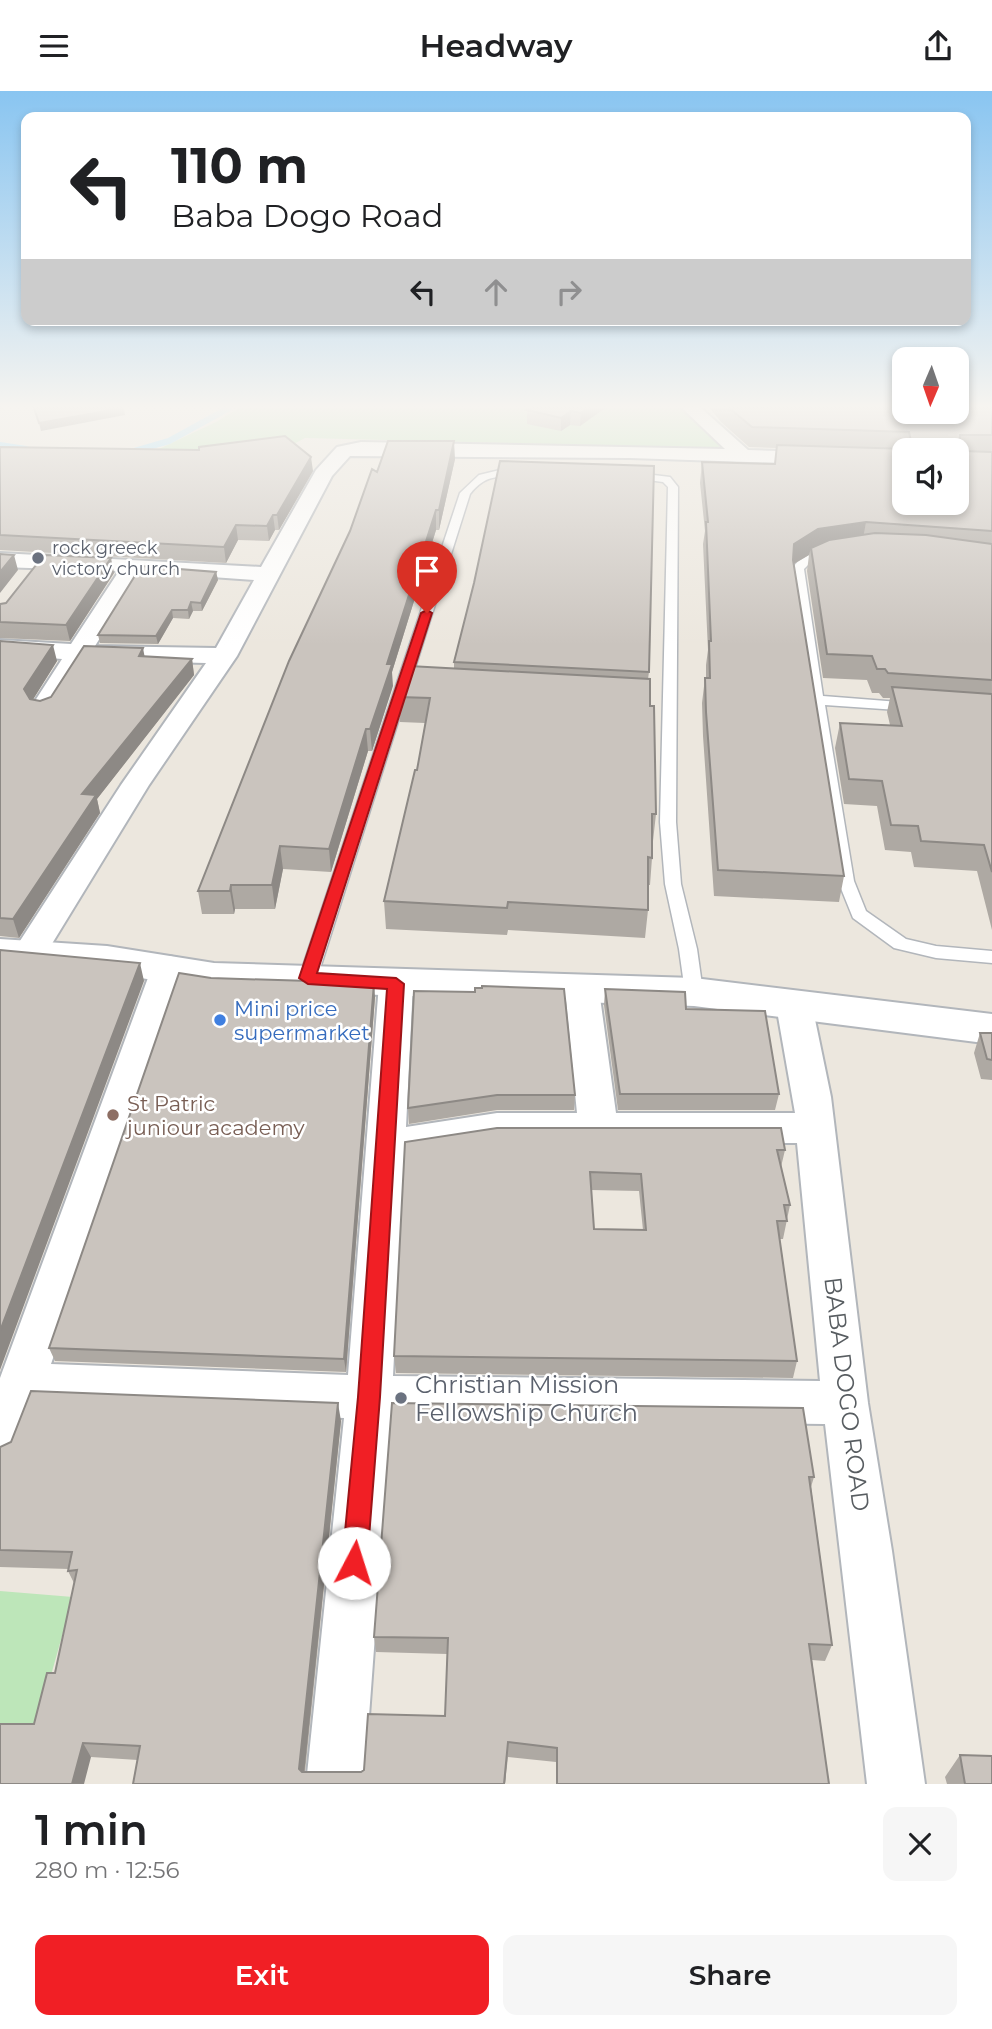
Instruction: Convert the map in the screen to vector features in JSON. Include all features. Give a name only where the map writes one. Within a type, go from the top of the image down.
[{"type":"street","points":[[15,952],[224,656],[316,487]]},
{"type":"street","points":[[0,560],[269,574]]},
{"type":"street","points":[[24,582],[40,561]]},
{"type":"street","points":[[44,706],[134,565]]},
{"type":"street","points":[[0,647],[224,656]]},
{"type":"street","points":[[15,952],[169,967],[214,976],[694,992],[992,1029]]},
{"type":"street","points":[[0,1443],[169,967]]},
{"type":"street","points":[[335,1784],[369,1397],[396,984]]},
{"type":"street","points":[[582,990],[598,1127]]},
{"type":"street","name":"BABA DOGO ROAD","points":[[794,1005],[812,1097],[845,1403],[867,1551],[896,1784]]},
{"type":"street","points":[[385,1145],[496,1128],[815,1128]]},
{"type":"street","points":[[22,1384],[369,1397],[845,1403]]},
{"type":"lane","points":[[308,978],[410,685],[470,487]]},
{"type":"lane","points":[[673,487],[663,698],[668,822],[673,884],[688,949],[694,992]]},
{"type":"lane","points":[[843,551],[830,552],[806,560],[798,568],[798,582],[846,881],[859,915],[900,944],[936,952],[992,957]]},
{"type":"lane","points":[[817,700],[931,708]]},
{"type":"green space","points":[[0,1591],[73,1597],[37,1725],[0,1723]]},
{"type":"building","points":[[0,487],[293,487],[277,515],[273,515],[267,526],[236,525],[224,547],[0,535]]},
{"type":"building","points":[[366,487],[444,487],[439,510],[436,510],[387,664],[392,664],[370,729],[366,729],[329,849],[280,846],[272,885],[231,885],[230,891],[198,891],[289,661],[350,531]]},
{"type":"building","points":[[494,487],[653,487],[649,672],[454,662]]},
{"type":"building","points":[[705,487],[892,487],[892,515],[969,515],[969,487],[992,487],[992,531],[866,522],[818,529],[794,544],[793,560],[844,876],[718,870],[706,712],[705,678],[710,678],[711,641]]},
{"type":"building","points":[[875,533],[926,535],[992,544],[992,680],[888,673],[885,669],[877,669],[872,656],[827,654],[811,548],[829,540]]},
{"type":"building","points":[[0,554],[14,555],[0,572]]},
{"type":"building","points":[[44,555],[111,558],[66,625],[0,622],[0,604],[6,603]]},
{"type":"building","points":[[141,566],[216,572],[201,603],[191,602],[188,610],[172,610],[156,636],[98,635]]},
{"type":"building","points":[[0,641],[53,645],[24,689],[30,699],[40,701],[51,697],[84,646],[143,648],[139,656],[192,659],[82,794],[96,795],[13,919],[0,918]]},
{"type":"building","points":[[409,666],[650,679],[650,706],[654,706],[656,814],[652,814],[652,858],[648,857],[648,910],[508,902],[507,908],[384,901],[417,770],[430,698],[399,697]]},
{"type":"building","points":[[892,687],[992,694],[992,872],[984,845],[921,841],[918,826],[891,825],[882,781],[849,779],[840,723],[902,726]]},
{"type":"building","points":[[0,950],[140,963],[0,1331]]},
{"type":"building","points":[[179,973],[211,978],[374,983],[344,1359],[49,1348]]},
{"type":"building","points":[[475,988],[564,989],[575,1095],[497,1095],[408,1108],[414,991],[475,992]]},
{"type":"building","points":[[605,989],[685,992],[686,1009],[765,1011],[779,1094],[620,1094]]},
{"type":"building","points":[[980,1033],[992,1033],[992,1060],[987,1059]]},
{"type":"building","points":[[497,1128],[781,1128],[785,1150],[777,1150],[790,1205],[784,1205],[787,1221],[777,1221],[797,1361],[394,1356],[405,1142]],"holes":[[[590,1172],[641,1174],[646,1230],[594,1229]]]},
{"type":"building","points":[[31,1391],[338,1403],[299,1769],[302,1772],[364,1770],[368,1714],[445,1716],[448,1638],[374,1637],[392,1403],[803,1408],[814,1477],[809,1477],[832,1645],[809,1644],[829,1784],[557,1784],[557,1748],[508,1742],[504,1784],[133,1784],[140,1746],[83,1743],[72,1784],[0,1784],[0,1724],[34,1724],[47,1673],[55,1673],[77,1570],[68,1571],[72,1552],[0,1550],[0,1447],[11,1442]]},
{"type":"building","points":[[960,1755],[992,1756],[992,1784],[965,1784]]},
{"type":"place","name":"rock greeck victory church","points":[[38,558]]},
{"type":"place","name":"Mini price supermarket","points":[[220,1020]]},
{"type":"place","name":"St Patric juniour academy","points":[[113,1115]]},
{"type":"place","name":"Christian Mission Fellowship Church","points":[[401,1398]]},
{"type":"route","points":[[354,1563],[369,1397],[396,984],[308,978],[427,613]]}]
